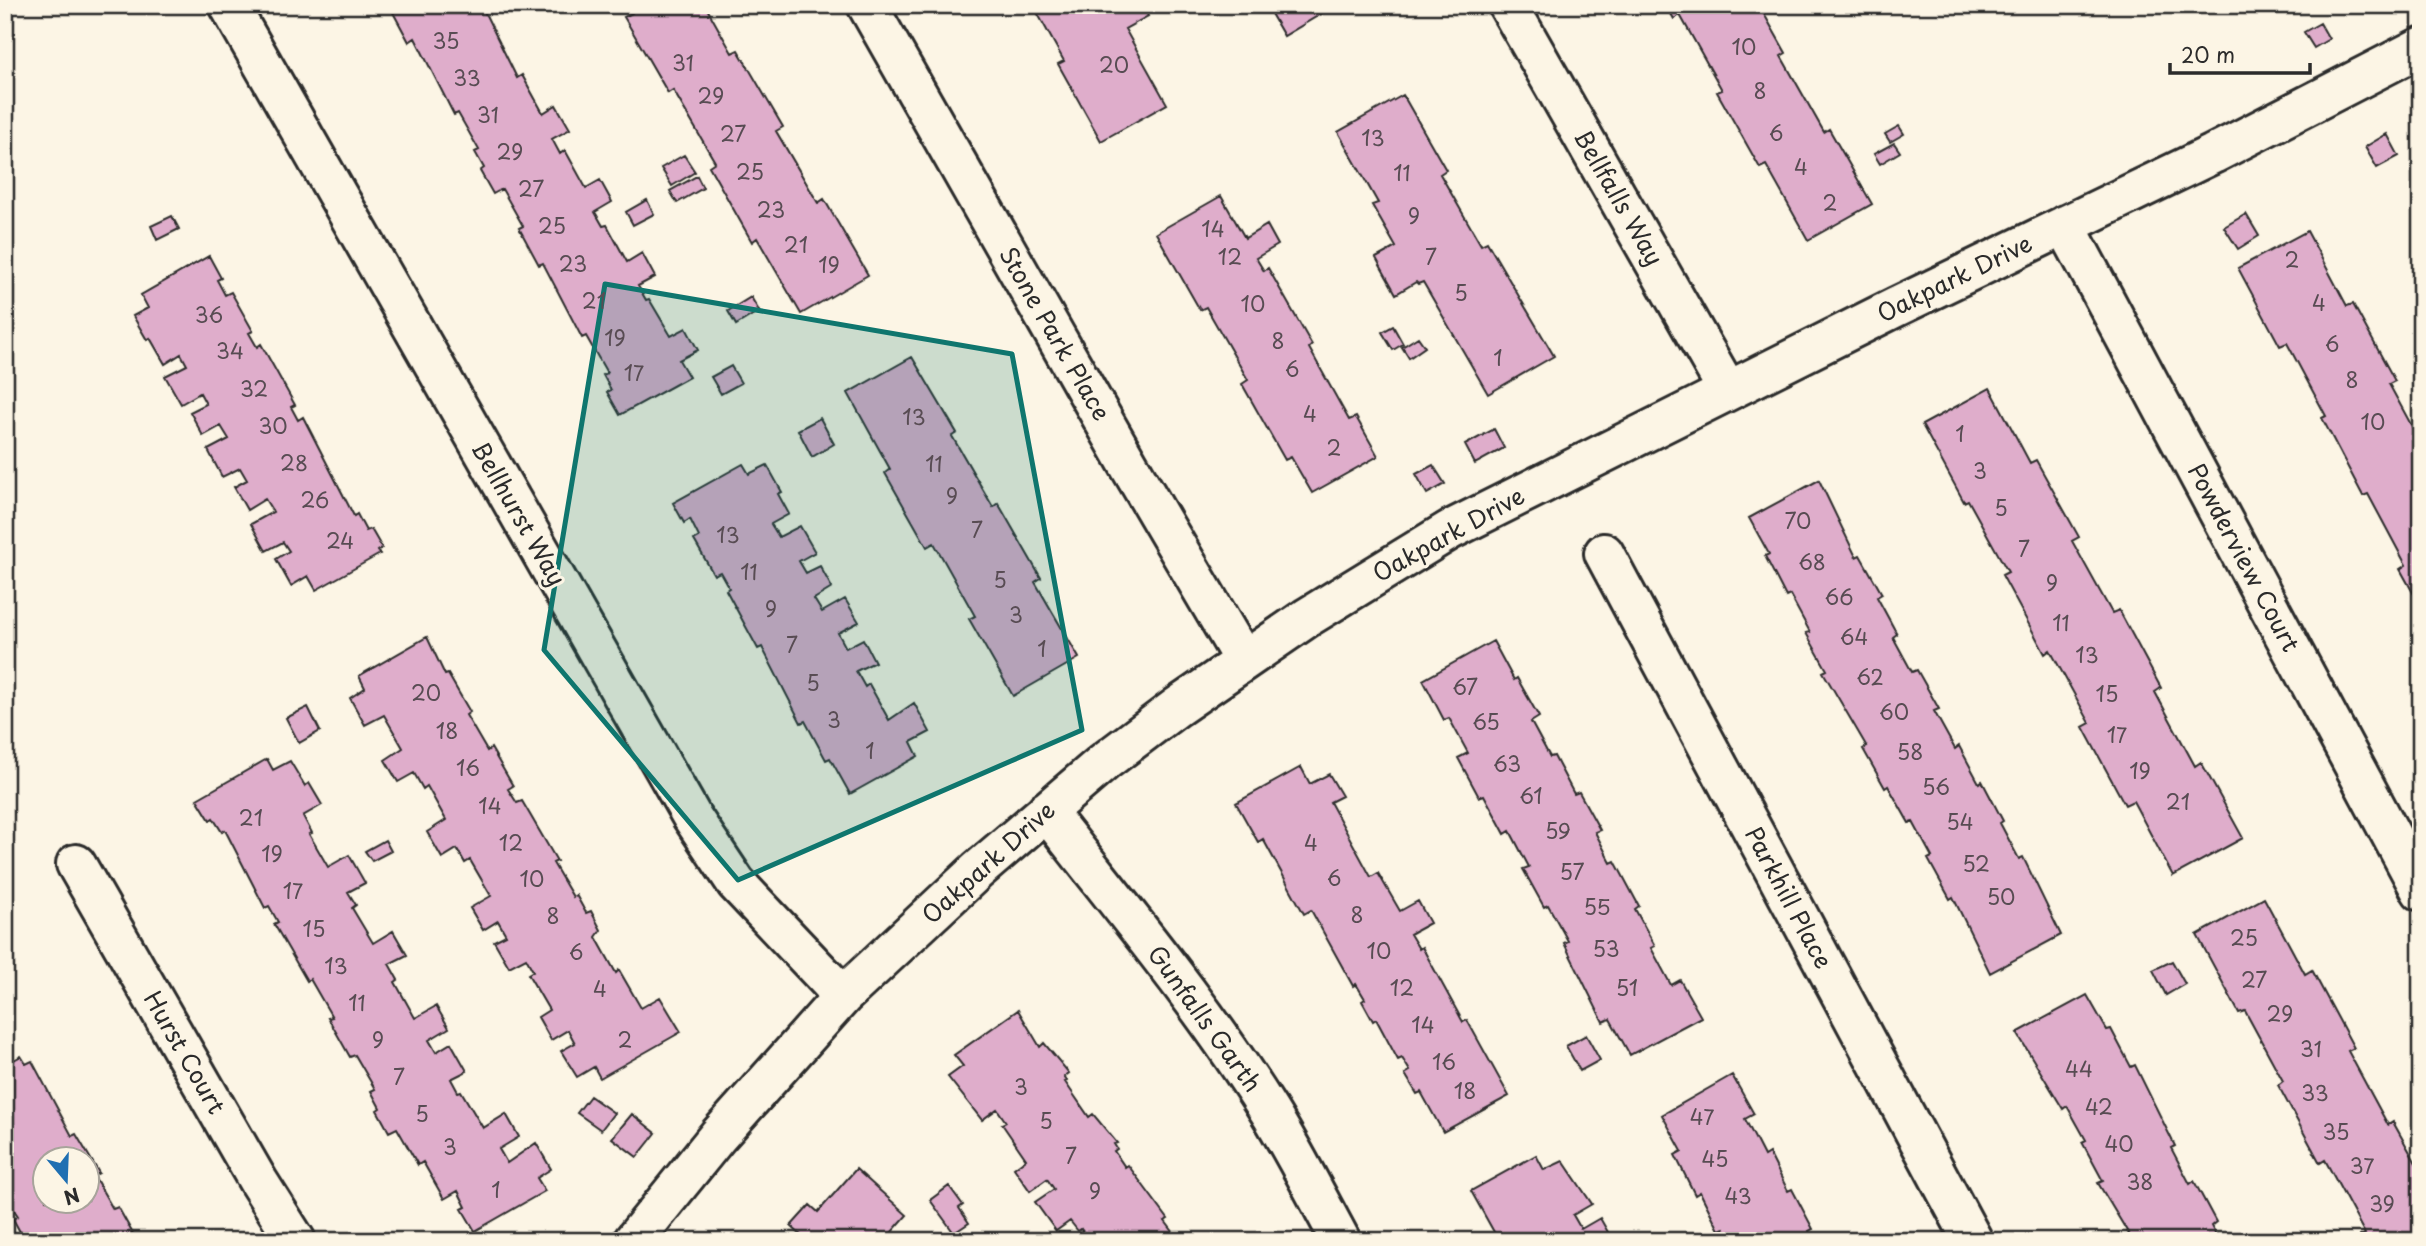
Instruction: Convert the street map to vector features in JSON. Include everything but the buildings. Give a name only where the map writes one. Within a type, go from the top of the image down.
[{"type":"street","name":"Bellhurst Way","points":[[229,5],[692,817],[736,883],[843,996]]},
{"type":"street","name":"Stone Park Place","points":[[867,5],[1244,660]]},
{"type":"street","name":"Bellfalls Way","points":[[1508,5],[1728,391]]},
{"type":"street","name":"Oakpark Drive","points":[[633,1241],[718,1136],[843,996],[978,870],[1104,762],[1244,660],[1341,596],[1450,530],[2213,154],[2421,47]]},
{"type":"street","name":"Powderview Court","points":[[2065,225],[2421,891]]},
{"type":"street","name":"Parkhill Place","points":[[1604,553],[1973,1241]]},
{"type":"street","name":"Gunfalls Garth","points":[[1046,811],[1186,990],[1228,1050],[1268,1110],[1341,1241]]},
{"type":"street","name":"Hurst Court","points":[[76,863],[258,1181],[296,1241]]},
{"type":"highlighted area","points":[[605,284],[1012,354],[1082,730],[738,880],[544,650]]}]
